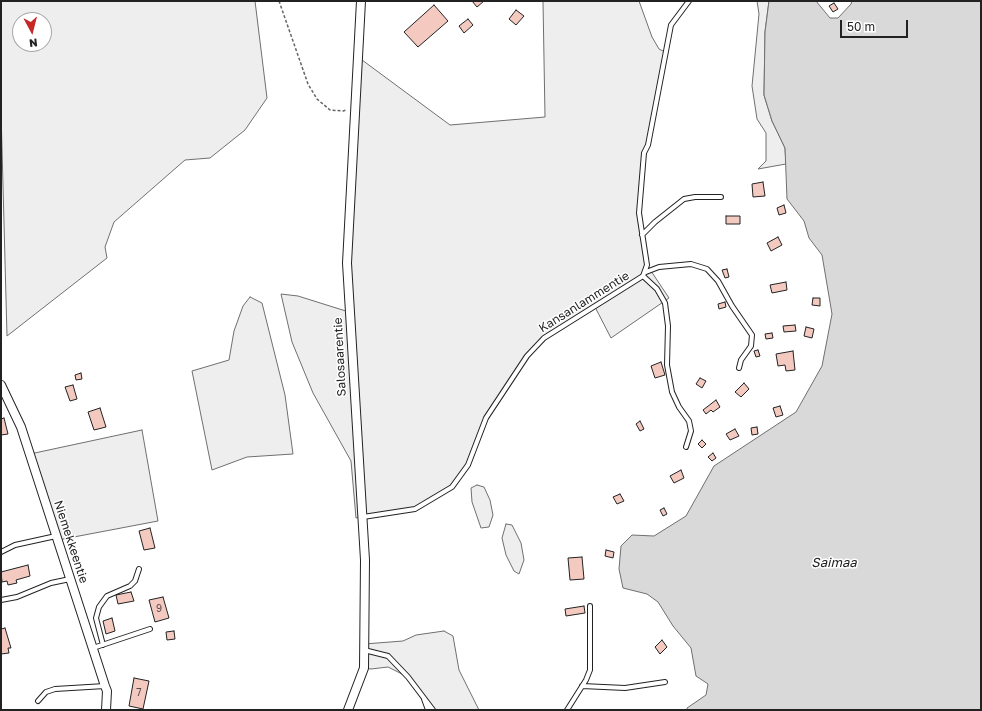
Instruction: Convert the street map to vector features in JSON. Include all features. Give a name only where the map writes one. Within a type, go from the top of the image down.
[{"type":"street","name":"Salosaarentie","points":[[348,710],[364,668],[365,560],[358,471],[347,263],[361,1]]},
{"type":"street","name":"Niemekkeentie","points":[[1,385],[21,427],[71,579],[107,691],[106,710]]},
{"type":"lane","name":"Kansanlammentie","points":[[362,517],[415,509],[452,487],[468,465],[477,446],[486,418],[527,356],[544,338],[643,276],[646,272],[647,265],[639,213],[644,153],[648,145],[671,25],[689,1]]},
{"type":"lane","points":[[642,235],[655,222],[684,199],[695,197],[721,197]]},
{"type":"lane","points":[[646,272],[659,267],[691,264],[707,269],[718,280],[732,306],[752,335],[750,346],[741,360],[739,368]]},
{"type":"lane","points":[[643,276],[657,289],[665,303],[668,326],[667,365],[672,392],[679,407],[689,421],[691,431],[686,447]]},
{"type":"lane","points":[[1,552],[15,545],[57,536]]},
{"type":"lane","points":[[103,645],[96,618],[98,607],[107,596],[130,586],[135,581],[139,570]]},
{"type":"lane","points":[[1,600],[17,597],[51,583],[71,579]]},
{"type":"lane","points":[[567,710],[581,688],[590,665],[590,606]]},
{"type":"lane","points":[[93,648],[150,629]]},
{"type":"lane","points":[[364,650],[388,656],[423,694],[433,710]]},
{"type":"lane","points":[[581,688],[624,688],[665,682]]},
{"type":"lane","points":[[38,701],[46,692],[56,689],[105,686]]},
{"type":"lane","points":[[423,694],[428,710]]},
{"type":"path","points":[[279,1],[308,84],[317,99],[330,110],[343,111],[356,103]]},
{"type":"shaded area","points":[[1,1],[255,1],[267,98],[245,130],[210,158],[185,160],[114,222],[105,247],[107,258],[7,336],[1,111]]},
{"type":"shaded area","points":[[543,1],[639,1],[652,37],[659,49],[665,52],[648,145],[644,153],[639,213],[647,265],[669,298],[611,338],[595,307],[544,338],[527,356],[486,418],[468,465],[452,487],[415,509],[356,518],[351,461],[313,393],[292,342],[281,294],[298,296],[349,312],[347,263],[358,57],[450,125],[545,117]]},
{"type":"shaded area","points":[[757,1],[769,1],[765,32],[764,95],[772,121],[785,148],[786,164],[758,169],[766,161],[766,133],[757,119],[752,86],[759,14]]},
{"type":"shaded area","points":[[250,297],[262,303],[285,395],[293,454],[247,457],[212,470],[192,371],[229,360],[234,331],[243,306]]},
{"type":"shaded area","points":[[142,430],[158,521],[58,540],[30,454]]},
{"type":"shaded area","points":[[477,485],[484,487],[490,500],[493,515],[489,527],[481,528],[472,502],[471,488]]},
{"type":"shaded area","points":[[506,524],[512,525],[521,543],[524,560],[519,574],[514,571],[506,555],[502,538]]},
{"type":"shaded area","points":[[444,631],[453,636],[459,670],[479,710],[428,710],[423,694],[408,677],[388,667],[371,669],[364,668],[364,644],[403,641],[416,635]]},
{"type":"water","name":"Saimaa","points":[[769,1],[816,1],[830,18],[838,18],[852,1],[981,1],[981,710],[687,710],[687,708],[706,695],[708,684],[696,676],[691,648],[673,626],[658,602],[647,594],[623,588],[619,569],[621,546],[632,535],[654,536],[686,516],[714,466],[796,412],[822,366],[832,314],[822,255],[809,238],[804,221],[787,199],[785,148],[772,121],[764,95],[765,32]]},
{"type":"building","points":[[472,1],[484,1],[477,7]]},
{"type":"building","points":[[834,3],[838,9],[833,12],[829,6]]},
{"type":"building","points":[[434,5],[448,21],[418,47],[404,32]]},
{"type":"building","points":[[516,10],[524,16],[516,25],[509,19]]},
{"type":"building","points":[[468,19],[473,25],[464,33],[459,26]]},
{"type":"building","points":[[763,182],[765,196],[753,197],[752,184]]},
{"type":"building","points":[[784,205],[786,213],[779,215],[777,208]]},
{"type":"building","points":[[726,216],[740,216],[740,224],[726,224]]},
{"type":"building","points":[[778,237],[782,245],[771,251],[767,243]]},
{"type":"building","points":[[727,269],[729,277],[725,278],[722,270]]},
{"type":"building","points":[[786,282],[787,290],[772,293],[770,285]]},
{"type":"building","points":[[813,298],[820,298],[820,306],[812,305]]},
{"type":"building","points":[[725,302],[726,307],[719,309],[718,304]]},
{"type":"building","points":[[795,325],[796,331],[784,332],[783,326]]},
{"type":"building","points":[[806,327],[814,329],[812,338],[804,336]]},
{"type":"building","points":[[772,333],[773,338],[766,339],[765,334]]},
{"type":"building","points":[[758,350],[760,356],[756,357],[754,351]]},
{"type":"building","points":[[793,351],[795,370],[786,371],[785,365],[778,366],[776,354]]},
{"type":"building","points":[[661,362],[665,375],[655,378],[651,366]]},
{"type":"building","points":[[81,373],[82,379],[76,380],[75,375]]},
{"type":"building","points":[[700,378],[706,381],[702,388],[696,384]]},
{"type":"building","points":[[744,383],[749,389],[741,397],[735,392]]},
{"type":"building","points":[[73,385],[77,399],[70,401],[65,387]]},
{"type":"building","points":[[716,400],[720,407],[713,412],[711,410],[706,414],[703,410]]},
{"type":"building","points":[[780,406],[783,415],[776,417],[773,408]]},
{"type":"building","points":[[100,408],[106,427],[94,430],[88,412]]},
{"type":"building","points":[[4,418],[8,434],[1,435],[1,419]]},
{"type":"building","points":[[640,421],[644,429],[640,431],[636,424]]},
{"type":"building","points":[[757,427],[758,434],[752,435],[751,428]]},
{"type":"building","points":[[735,429],[739,436],[730,440],[726,434]]},
{"type":"building","points":[[702,440],[706,444],[702,448],[698,444]]},
{"type":"building","points":[[713,453],[716,458],[712,461],[708,457]]},
{"type":"building","points":[[681,470],[684,478],[674,483],[670,476]]},
{"type":"building","points":[[620,494],[624,501],[617,504],[613,497]]},
{"type":"building","points":[[664,508],[667,514],[663,516],[660,510]]},
{"type":"building","points":[[150,528],[155,548],[144,550],[139,531]]},
{"type":"building","points":[[606,550],[614,552],[613,558],[605,556]]},
{"type":"building","points":[[582,557],[584,579],[570,580],[568,558]]},
{"type":"building","points":[[28,565],[30,576],[16,580],[17,583],[8,585],[7,581],[2,582],[1,572]]},
{"type":"building","points":[[131,592],[134,601],[118,604],[116,595]]},
{"type":"building","points":[[163,597],[169,618],[155,622],[149,600]]},
{"type":"building","points":[[584,606],[585,613],[566,616],[565,609]]},
{"type":"building","points":[[112,618],[115,631],[106,634],[103,621]]},
{"type":"building","points":[[5,628],[11,648],[8,648],[9,653],[1,654],[1,629]]},
{"type":"building","points":[[174,631],[175,639],[167,640],[166,632]]},
{"type":"building","points":[[662,640],[667,647],[660,654],[655,647]]},
{"type":"building","points":[[134,678],[149,681],[143,709],[129,706]]}]
